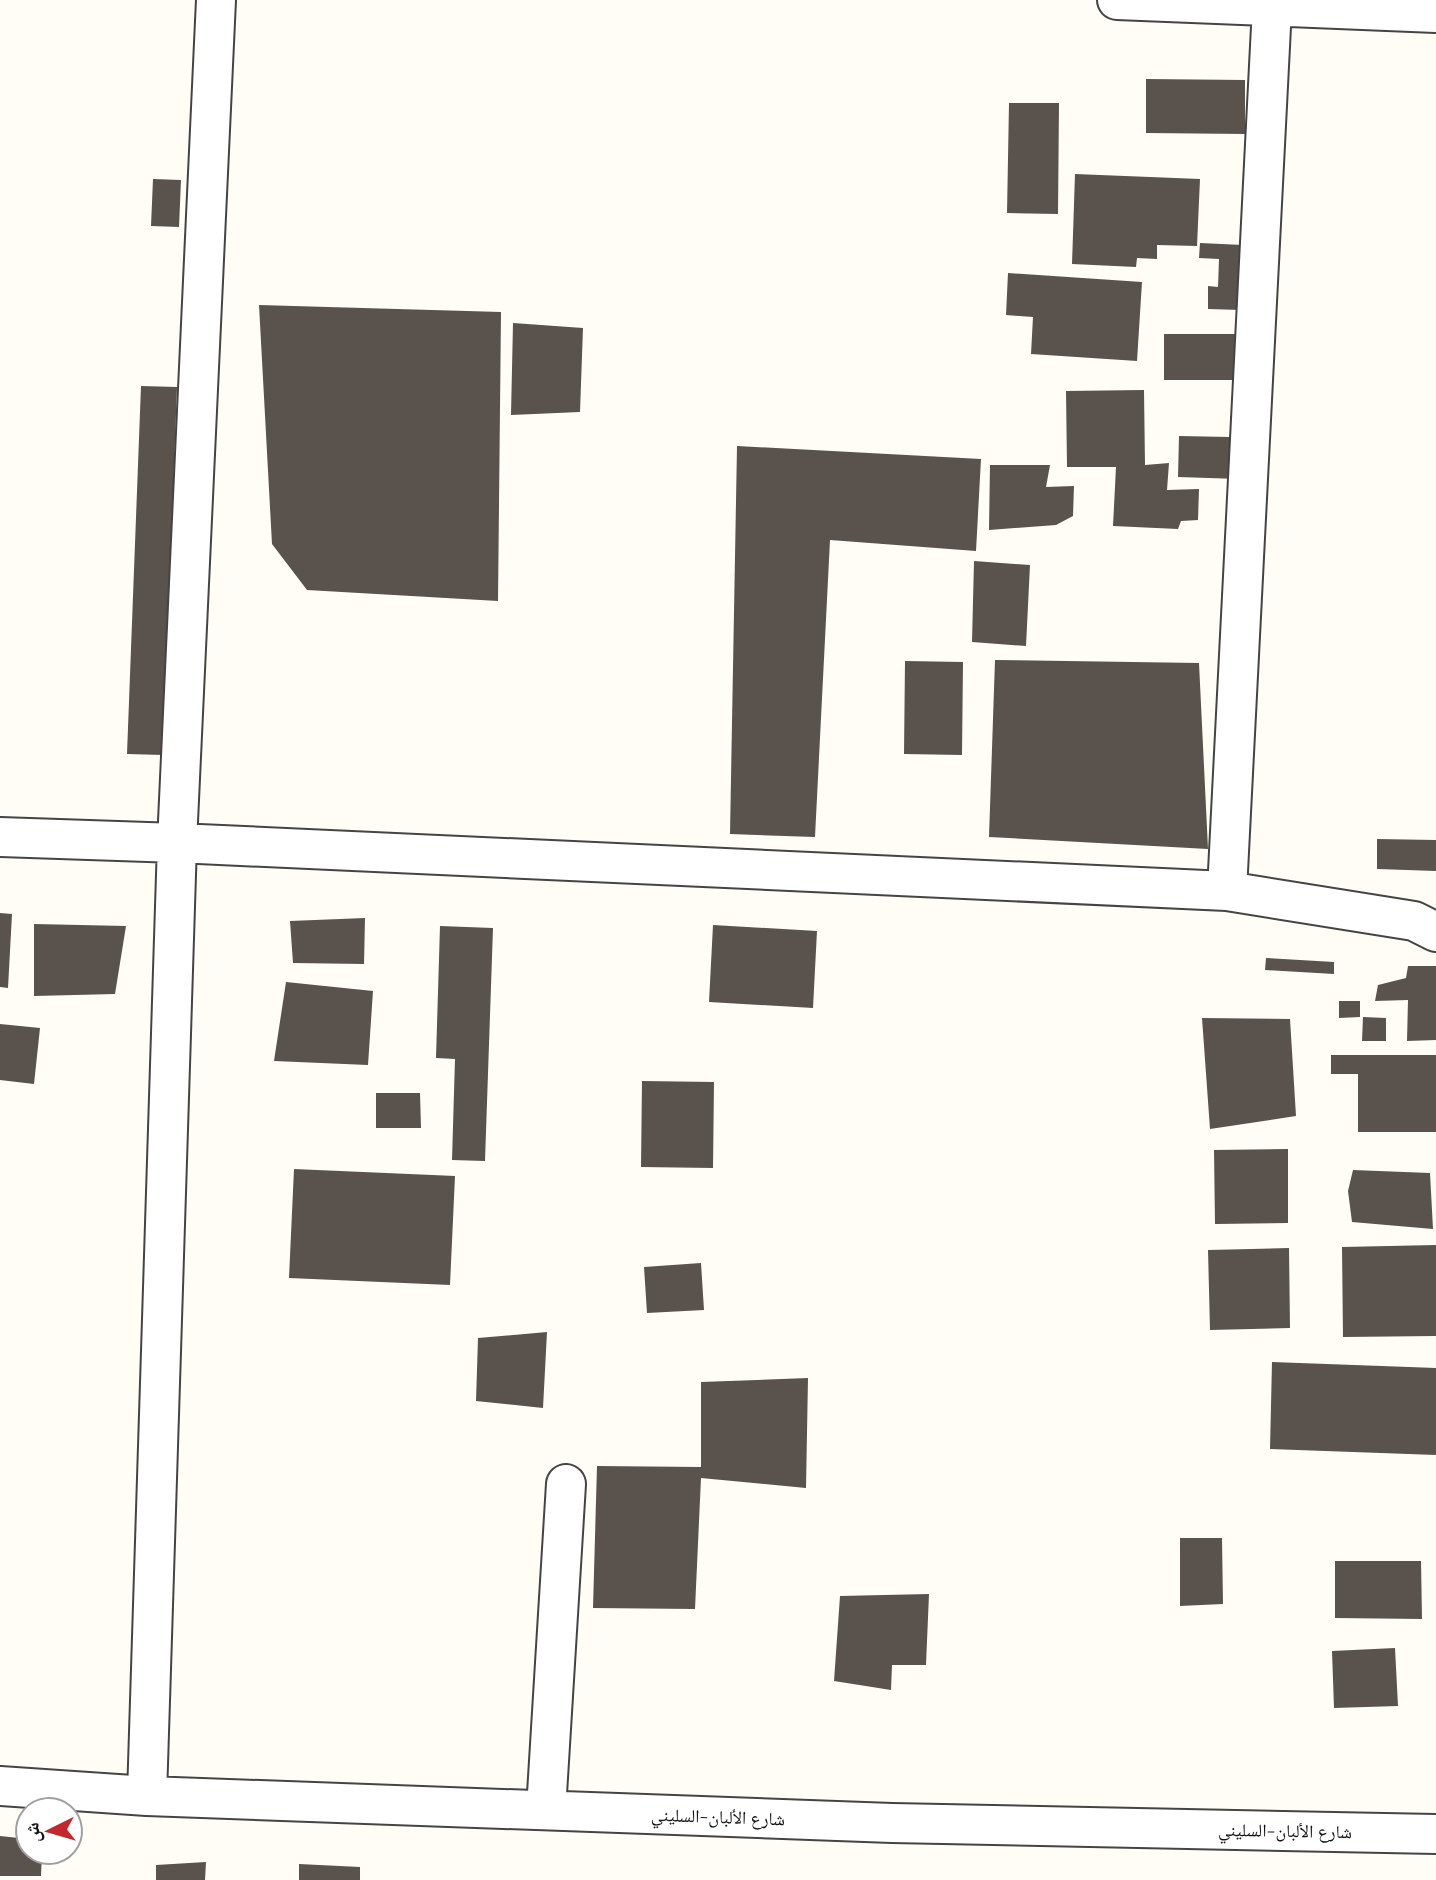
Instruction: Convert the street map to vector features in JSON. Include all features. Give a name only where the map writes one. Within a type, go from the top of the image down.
[{"type":"street","points":[[147,1796],[177,843],[216,0]]},
{"type":"street","points":[[1118,0],[1436,13]]},
{"type":"street","points":[[1227,891],[1272,7]]},
{"type":"street","points":[[0,836],[1227,891],[1415,921],[1436,932]]},
{"type":"street","points":[[546,1810],[566,1484]]},
{"type":"street","name":"شارع الألبان-السليني","points":[[0,1786],[147,1796],[892,1823],[1436,1834]]},
{"type":"building","points":[[1146,79],[1245,80],[1245,134],[1146,133]]},
{"type":"building","points":[[1009,103],[1059,103],[1058,214],[1007,213]]},
{"type":"building","points":[[1075,174],[1200,179],[1197,246],[1157,245],[1157,259],[1137,258],[1136,267],[1072,264]]},
{"type":"building","points":[[153,179],[181,180],[179,227],[151,226]]},
{"type":"building","points":[[1200,243],[1243,245],[1241,310],[1208,309],[1208,286],[1218,287],[1219,259],[1199,258]]},
{"type":"building","points":[[1008,273],[1142,282],[1137,361],[1031,354],[1033,317],[1006,315]]},
{"type":"building","points":[[259,305],[501,312],[498,601],[307,590],[272,544]]},
{"type":"building","points":[[513,323],[583,328],[580,412],[511,415]]},
{"type":"building","points":[[1164,334],[1235,334],[1234,380],[1164,380]]},
{"type":"building","points":[[141,386],[177,387],[163,755],[127,754]]},
{"type":"building","points":[[1144,390],[1145,465],[1169,463],[1167,490],[1199,489],[1198,520],[1181,521],[1178,529],[1113,526],[1116,467],[1067,467],[1066,391]]},
{"type":"building","points":[[1230,416],[1241,416],[1239,479],[1178,477],[1179,436],[1230,437]]},
{"type":"building","points":[[737,446],[981,459],[976,551],[830,540],[815,837],[730,834]]},
{"type":"building","points":[[990,465],[1050,465],[1046,487],[1074,486],[1073,516],[1056,525],[989,530]]},
{"type":"building","points":[[974,561],[1030,565],[1026,646],[972,642]]},
{"type":"building","points":[[995,660],[1199,663],[1208,849],[989,837]]},
{"type":"building","points":[[905,661],[963,662],[962,755],[904,754]]},
{"type":"building","points":[[1377,839],[1436,840],[1436,871],[1377,869]]},
{"type":"building","points":[[0,913],[12,914],[8,988],[0,987]]},
{"type":"building","points":[[365,918],[364,964],[293,963],[290,921]]},
{"type":"building","points":[[34,924],[126,926],[115,994],[34,996]]},
{"type":"building","points":[[713,925],[817,931],[813,1008],[709,1002]]},
{"type":"building","points":[[440,926],[493,928],[485,1161],[452,1160],[455,1059],[436,1058]]},
{"type":"building","points":[[1266,958],[1334,962],[1334,974],[1265,970]]},
{"type":"building","points":[[1408,966],[1436,966],[1436,1040],[1407,1041],[1408,1000],[1375,1001],[1378,985],[1406,978]]},
{"type":"building","points":[[286,982],[373,991],[368,1065],[274,1061]]},
{"type":"building","points":[[1339,1001],[1360,1001],[1360,1017],[1339,1018]]},
{"type":"building","points":[[1363,1017],[1386,1018],[1386,1041],[1362,1041]]},
{"type":"building","points":[[1202,1018],[1290,1019],[1296,1116],[1210,1129]]},
{"type":"building","points":[[0,1024],[40,1028],[34,1084],[0,1080]]},
{"type":"building","points":[[1331,1055],[1436,1055],[1436,1132],[1358,1132],[1358,1074],[1331,1074]]},
{"type":"building","points":[[642,1081],[714,1082],[713,1168],[641,1167]]},
{"type":"building","points":[[376,1093],[420,1093],[421,1128],[376,1128]]},
{"type":"building","points":[[1288,1149],[1288,1223],[1215,1224],[1214,1150]]},
{"type":"building","points":[[294,1169],[455,1176],[450,1285],[289,1278]]},
{"type":"building","points":[[1353,1170],[1430,1173],[1433,1229],[1352,1222],[1348,1191]]},
{"type":"building","points":[[1436,1245],[1436,1336],[1343,1337],[1342,1247]]},
{"type":"building","points":[[1289,1248],[1290,1328],[1210,1330],[1208,1250]]},
{"type":"building","points":[[701,1263],[704,1310],[647,1313],[644,1267]]},
{"type":"building","points":[[547,1332],[543,1408],[476,1401],[478,1338]]},
{"type":"building","points":[[1272,1362],[1436,1368],[1436,1455],[1270,1449]]},
{"type":"building","points":[[808,1378],[806,1488],[701,1478],[695,1609],[593,1608],[597,1466],[701,1467],[701,1382]]},
{"type":"building","points":[[1180,1538],[1222,1538],[1223,1604],[1180,1606]]},
{"type":"building","points":[[1335,1561],[1421,1561],[1422,1619],[1335,1618]]},
{"type":"building","points":[[929,1594],[926,1665],[892,1665],[891,1690],[834,1681],[840,1596]]},
{"type":"building","points":[[1395,1648],[1398,1706],[1334,1708],[1332,1651]]},
{"type":"building","points":[[0,1836],[14,1838],[14,1866],[41,1866],[41,1876],[0,1876]]},
{"type":"building","points":[[206,1862],[205,1880],[156,1880],[156,1865]]},
{"type":"building","points":[[299,1864],[360,1867],[360,1880],[299,1880]]}]
